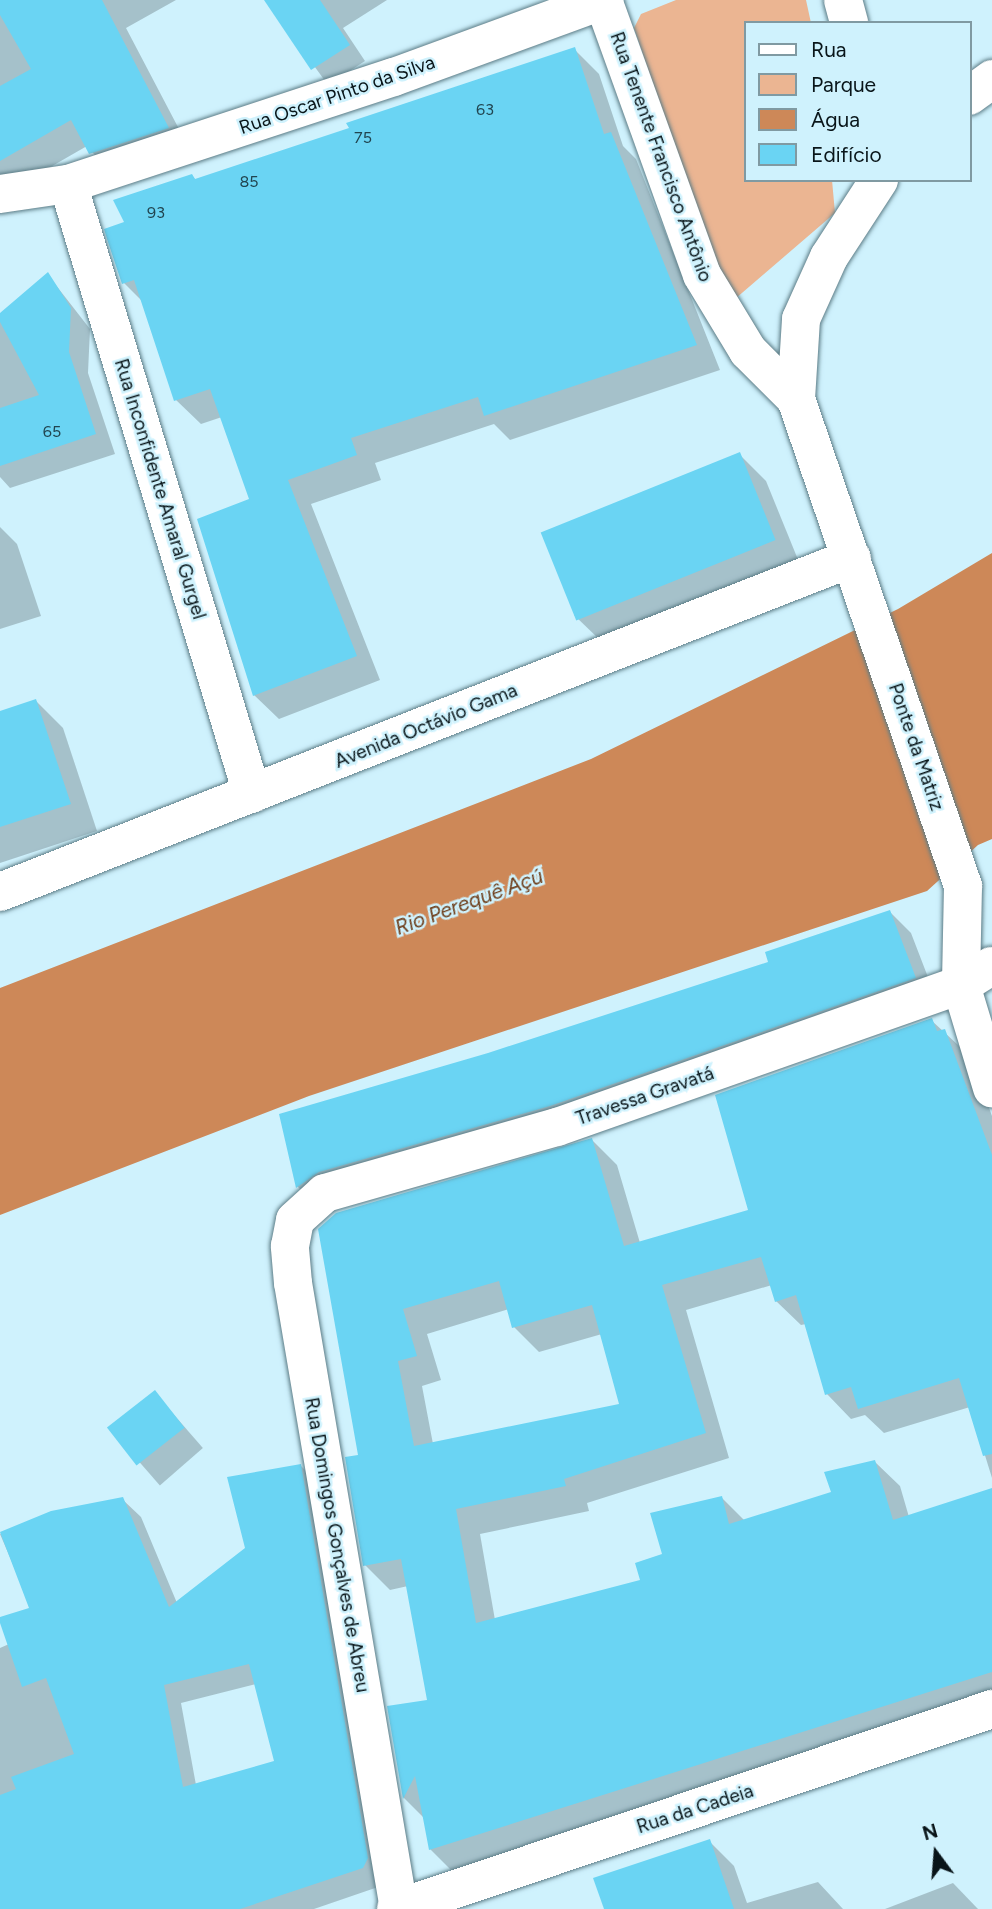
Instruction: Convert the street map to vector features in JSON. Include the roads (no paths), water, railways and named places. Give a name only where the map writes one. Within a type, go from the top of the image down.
[{"type":"street","name":"Rua Oscar Pinto da Silva","points":[[0,194],[68,184],[394,77],[603,0]]},
{"type":"street","name":"Rua Tenente Francisco Antônio","points":[[603,0],[702,275],[748,351],[796,399],[868,608]]},
{"type":"street","points":[[843,0],[848,21]]},
{"type":"street","points":[[971,95],[992,79]]},
{"type":"street","points":[[796,399],[802,319],[829,257],[878,182]]},
{"type":"street","name":"Rua Inconfidente Amaral Gurgel","points":[[68,184],[252,794]]},
{"type":"street","name":"Avenida Octávio Gama","points":[[0,892],[852,558]]},
{"type":"street","name":"Ponte da Matriz","points":[[868,608],[963,886],[976,976]]},
{"type":"street","points":[[976,976],[992,1088]]},
{"type":"street","name":"Travessa Gravatá","points":[[325,1194],[557,1127],[976,976]]},
{"type":"street","name":"Rua Domingos Gonçalves de Abreu","points":[[325,1194],[295,1220],[290,1246],[293,1283],[398,1909]]},
{"type":"street","name":"Rua da Cadeia","points":[[398,1909],[992,1709]]},
{"type":"water","name":"Rio Perequê Açú","points":[[992,553],[992,839],[978,845],[927,891],[309,1096],[0,1215],[0,988],[591,759],[898,609]]}]
